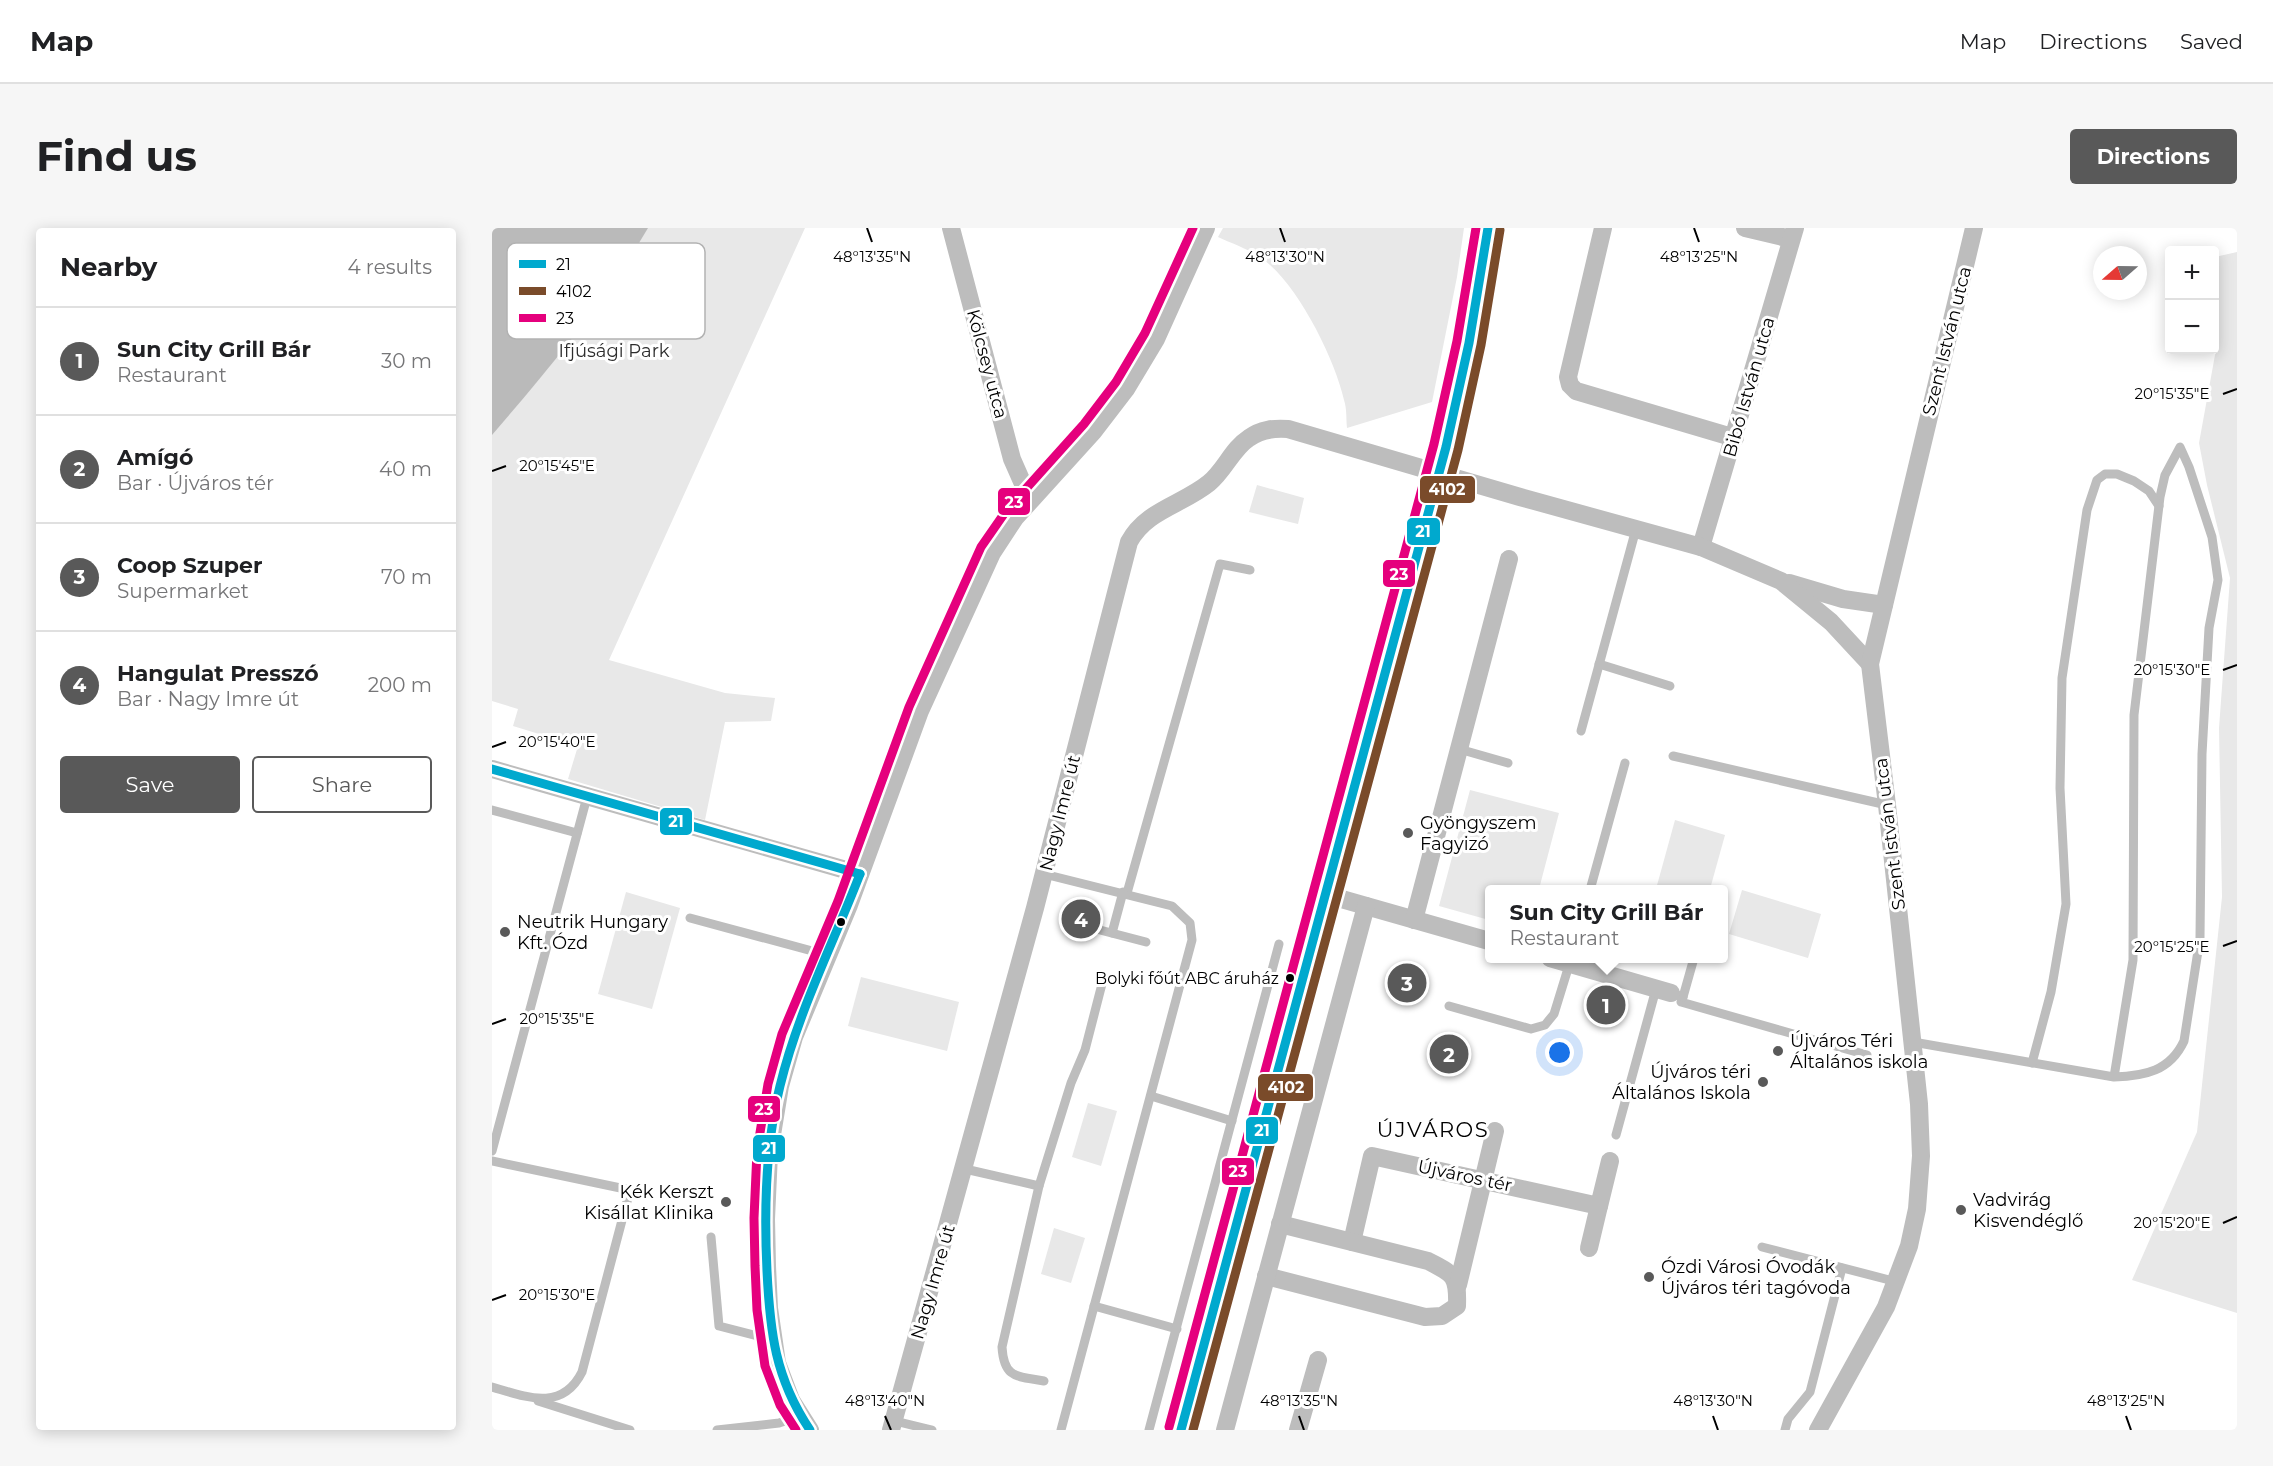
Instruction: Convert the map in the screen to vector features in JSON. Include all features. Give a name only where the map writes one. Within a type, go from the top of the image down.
[{"type":"main road","points":[[1181,1430],[1438,472],[1469,342],[1488,228]]},
{"type":"street","name":"Kölcsey utca","points":[[951,228],[1012,459],[1023,484],[1033,496]]},
{"type":"street","points":[[805,1423],[784,1384],[777,1363],[767,1266],[766,1219],[769,1153],[774,1117],[794,1037],[860,874],[920,711],[981,577],[1002,536],[1033,496],[1111,410],[1142,364],[1156,339],[1206,228]]},
{"type":"street","points":[[1603,228],[1568,377],[1570,386],[1576,391],[1735,438]]},
{"type":"street","points":[[1745,228],[1793,233]]},
{"type":"street","name":"Szent István utca","points":[[1818,1430],[1886,1307],[1897,1282],[1912,1236],[1919,1184],[1921,1127],[1913,1042],[1870,664],[1974,228]]},
{"type":"street","name":"Bibó István utca","points":[[1701,547],[1735,438],[1793,233]]},
{"type":"street","name":"Nagy Imre út","points":[[893,1426],[1044,874],[1125,555],[1134,533],[1152,515],[1209,483],[1247,438],[1274,428],[1288,429],[1701,547],[1781,581]]},
{"type":"street","points":[[1414,920],[1509,559]]},
{"type":"street","points":[[1781,581],[1843,599],[1884,605]]},
{"type":"street","points":[[1781,581],[1831,622],[1870,664]]},
{"type":"street","points":[[492,769],[860,874]]},
{"type":"street","points":[[1324,894],[1485,940]]},
{"type":"street","points":[[1225,1430],[1366,906]]},
{"type":"street","points":[[1576,963],[1670,993]]},
{"type":"street","points":[[1266,1276],[1425,1317],[1442,1316],[1457,1306],[1458,1285],[1496,1131]]},
{"type":"street","name":"Újváros tér","points":[[1352,1242],[1372,1156],[1599,1206]]},
{"type":"street","points":[[1589,1248],[1610,1161]]},
{"type":"street","points":[[1280,1224],[1428,1260],[1448,1271],[1458,1285]]},
{"type":"street","points":[[1298,1430],[1318,1360]]},
{"type":"lane","points":[[1913,1042],[2114,1077],[2149,1074],[2160,1068],[2179,1051],[2184,1041],[2200,938],[2204,731],[2209,628],[2218,580],[2212,537],[2189,466],[2180,447],[2165,475],[2134,715],[2133,960],[2114,1077]]},
{"type":"lane","points":[[2032,1063],[2051,993],[2066,904],[2060,788],[2062,678],[2087,510],[2097,480],[2105,474],[2117,474],[2133,481],[2149,491],[2160,506]]},
{"type":"lane","points":[[1581,731],[1636,529]]},
{"type":"lane","points":[[1112,933],[1220,564],[1250,570]]},
{"type":"lane","points":[[1599,664],[1670,686]]},
{"type":"lane","points":[[1459,749],[1508,763]]},
{"type":"lane","points":[[1673,756],[1887,805]]},
{"type":"lane","points":[[1591,885],[1625,763]]},
{"type":"lane","points":[[492,1151],[587,797]]},
{"type":"lane","points":[[492,810],[577,833]]},
{"type":"lane","points":[[1044,874],[1125,892],[1172,906],[1190,923],[1192,933],[1190,953],[1061,1430]]},
{"type":"lane","points":[[690,918],[827,955]]},
{"type":"lane","points":[[1100,930],[1146,942]]},
{"type":"lane","points":[[1149,1430],[1279,944]]},
{"type":"lane","points":[[1449,1005],[1531,1029],[1545,1025],[1554,1014],[1569,963]]},
{"type":"lane","points":[[1616,1135],[1670,993],[1691,963]]},
{"type":"lane","points":[[1044,1381],[1016,1375],[1006,1370],[1002,1347],[1039,1186],[1071,1083],[1085,1050],[1103,980]]},
{"type":"lane","points":[[1670,993],[1681,1002],[1867,1055]]},
{"type":"lane","points":[[1151,1096],[1232,1121]]},
{"type":"lane","points":[[492,1161],[630,1190],[582,1372],[567,1391],[548,1398],[530,1399]]},
{"type":"lane","points":[[965,1169],[1039,1186]]},
{"type":"lane","points":[[711,1238],[719,1326],[773,1340]]},
{"type":"lane","points":[[1762,1247],[1897,1282]]},
{"type":"lane","points":[[1785,1430],[1788,1419],[1810,1392],[1842,1268]]},
{"type":"lane","points":[[1094,1306],[1177,1329]]},
{"type":"lane","points":[[492,1387],[630,1430]]},
{"type":"lane","points":[[717,1430],[779,1423],[805,1423]]},
{"type":"lane","points":[[893,1426],[932,1430]]},
{"type":"green space","name":"Ifjúsági Park","points":[[492,228],[805,228],[609,660],[725,693],[775,698],[771,721],[725,722],[705,820],[568,779],[578,746],[513,726],[518,709],[492,701]]},
{"type":"green space","points":[[1223,228],[1464,228],[1457,277],[1432,402],[1347,428],[1345,403],[1339,383],[1324,344],[1302,304],[1290,287],[1264,260],[1218,237]]},
{"type":"green space","points":[[2237,252],[2237,1313],[2132,1280],[2197,1132],[2222,897],[2219,728],[2230,578],[2199,443],[2215,354],[2219,354],[2219,256]]},
{"type":"green space","points":[[1257,485],[1304,498],[1298,524],[1249,512]]},
{"type":"green space","points":[[1470,790],[1559,813],[1540,885],[1485,885],[1485,919],[1439,906]]},
{"type":"green space","points":[[1675,820],[1725,835],[1711,885],[1657,885]]},
{"type":"green space","points":[[1742,890],[1821,914],[1808,958],[1729,934]]},
{"type":"green space","points":[[626,892],[680,908],[652,1009],[598,994]]},
{"type":"green space","points":[[861,977],[959,1002],[947,1051],[848,1026]]},
{"type":"green space","points":[[1088,1103],[1117,1111],[1101,1166],[1072,1157]]},
{"type":"green space","points":[[1054,1228],[1085,1238],[1071,1283],[1041,1274]]},
{"type":"shaded area","points":[[492,228],[648,228],[639,243],[507,243],[507,339],[571,339],[492,435]]},
{"type":"transit line","name":"23","points":[[796,1430],[780,1405],[765,1366],[757,1310],[755,1266],[754,1218],[757,1151],[768,1084],[782,1034],[838,901],[909,707],[981,547],[1006,511],[1084,424],[1116,382],[1145,333],[1193,228]]},
{"type":"transit line","name":"23","points":[[1169,1427],[1434,444],[1457,341],[1476,228]]},
{"type":"transit line","name":"21","points":[[1181,1430],[1446,447],[1469,343],[1488,228]]},
{"type":"transit line","name":"4102","points":[[1193,1430],[1458,450],[1481,345],[1500,230]]},
{"type":"transit line","name":"21","points":[[492,769],[860,874]]},
{"type":"transit line","name":"21","points":[[810,1430],[798,1411],[782,1373],[776,1354],[770,1314],[766,1201],[771,1132],[780,1086],[796,1032],[860,874]]},
{"type":"place","name":"Gyöngyszem Fagyizó","points":[[1408,833]]},
{"type":"place","name":"Hangulat Presszó","points":[[1081,919]]},
{"type":"place","name":"Neutrik Hungary Kft. Ózd","points":[[505,932]]},
{"type":"place","name":"Bolyki főút ABC áruház","points":[[1290,978]]},
{"type":"place","name":"Coop Szuper","points":[[1407,983]]},
{"type":"place","name":"Sun City Grill Bár","points":[[1606,1005]]},
{"type":"place","name":"Újváros Téri Általános iskola","points":[[1778,1051]]},
{"type":"place","name":"Amígó","points":[[1449,1054]]},
{"type":"place","name":"Újváros téri Általános Iskola","points":[[1763,1082]]},
{"type":"place","name":"Kék Kerszt Kisállat Klinika","points":[[726,1202]]},
{"type":"place","name":"Vadvirág Kisvendéglő","points":[[1961,1210]]},
{"type":"place","name":"Ózdi Városi Óvodák Újváros téri tagóvoda","points":[[1649,1277]]},
{"type":"district","name":"ÚJVÁROS","points":[[1433,1129]]}]
